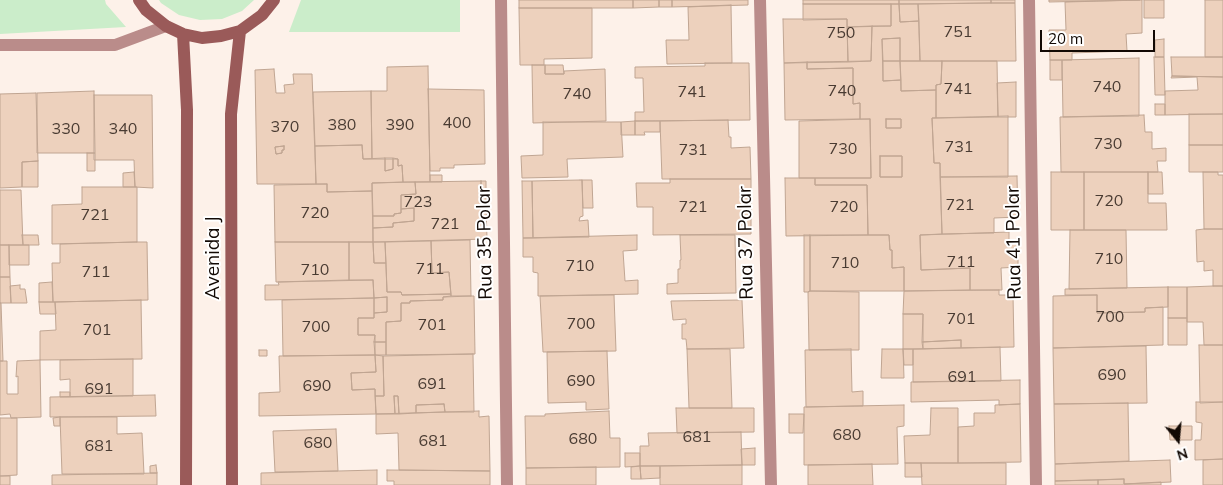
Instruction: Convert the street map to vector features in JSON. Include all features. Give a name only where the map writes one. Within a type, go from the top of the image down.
[{"type":"street","points":[[139,0],[146,10],[166,26],[183,34],[202,38],[222,36],[240,31],[262,15],[274,0]]},
{"type":"street","name":"Rua 35 Polar","points":[[501,0],[507,485]]},
{"type":"street","name":"Rua 37 Polar","points":[[760,0],[771,485]]},
{"type":"street","name":"Rua 41 Polar","points":[[1029,0],[1036,485]]},
{"type":"street","points":[[0,45],[115,45],[166,26]]},
{"type":"street","name":"Avenida J","points":[[232,485],[231,114],[240,31]]},
{"type":"street","name":"Avenida J","points":[[183,34],[186,110],[186,485]]},
{"type":"green space","points":[[0,0],[105,0],[106,4],[126,27],[0,34]]},
{"type":"green space","points":[[159,0],[254,0],[242,11],[222,19],[200,20],[179,15]]},
{"type":"green space","points":[[301,0],[460,0],[460,32],[289,32]]},
{"type":"building","points":[[519,0],[633,0],[633,8],[519,8]]},
{"type":"building","points":[[633,0],[659,0],[659,7],[633,8]]},
{"type":"building","points":[[659,0],[672,0],[672,7],[659,7]]},
{"type":"building","points":[[672,0],[748,0],[748,5],[672,7]]},
{"type":"building","points":[[803,0],[899,0],[899,4],[803,4]]},
{"type":"building","points":[[899,0],[991,0],[991,3],[899,4]]},
{"type":"building","points":[[991,0],[1015,0],[1015,3],[991,3]]},
{"type":"building","points":[[1049,0],[1140,0],[1049,2]]},
{"type":"building","points":[[1142,0],[1142,33],[1126,34],[1127,51],[1072,53],[1072,60],[1050,60],[1049,30],[1066,30],[1065,2]]},
{"type":"building","points":[[1144,0],[1164,0],[1164,18],[1144,18]]},
{"type":"building","points":[[1205,0],[1223,0],[1223,57],[1205,57]]},
{"type":"building","points":[[1015,3],[1016,61],[920,61],[918,4]]},
{"type":"building","points":[[803,4],[891,4],[891,26],[847,27],[847,19],[803,20]]},
{"type":"building","points":[[891,4],[899,4],[900,22],[919,21],[920,61],[900,61],[900,38],[882,39],[883,81],[901,80],[901,91],[936,90],[936,118],[932,118],[934,163],[940,163],[942,234],[920,235],[921,270],[970,268],[970,290],[904,291],[904,267],[892,268],[892,250],[890,250],[889,235],[868,235],[867,185],[815,185],[815,178],[871,178],[870,119],[860,119],[860,103],[853,104],[853,68],[807,69],[807,62],[871,61],[872,26],[891,26]],"holes":[[[886,119],[901,119],[901,128],[886,128]],[[880,156],[902,156],[902,177],[880,177]]]},
{"type":"building","points":[[899,4],[918,4],[919,21],[900,22]]},
{"type":"building","points":[[731,5],[732,63],[667,64],[666,40],[689,40],[688,7]]},
{"type":"building","points":[[519,8],[592,8],[592,58],[544,59],[544,65],[520,65]]},
{"type":"building","points":[[783,19],[847,19],[848,62],[784,63]]},
{"type":"building","points":[[872,26],[871,61],[848,62],[847,27]]},
{"type":"building","points":[[900,38],[900,61],[883,61],[882,39]]},
{"type":"building","points":[[1164,39],[1164,57],[1155,57],[1155,40]]},
{"type":"building","points":[[1154,57],[1164,57],[1165,95],[1155,95]]},
{"type":"building","points":[[1171,57],[1223,57],[1223,77],[1172,76]]},
{"type":"building","points":[[1139,58],[1139,116],[1063,117],[1062,60]]},
{"type":"building","points":[[1050,60],[1062,60],[1062,80],[1050,80]]},
{"type":"building","points":[[883,61],[900,61],[901,80],[883,81]]},
{"type":"building","points":[[900,61],[942,61],[941,84],[936,85],[936,90],[901,91]]},
{"type":"building","points":[[942,61],[997,61],[998,117],[936,118],[936,85],[941,84]]},
{"type":"building","points":[[807,62],[807,69],[853,68],[853,104],[860,103],[860,119],[785,120],[784,63]]},
{"type":"building","points":[[705,63],[749,63],[750,120],[635,121],[635,112],[644,112],[643,78],[635,78],[635,67],[705,66]]},
{"type":"building","points":[[532,65],[545,65],[545,74],[564,74],[564,71],[605,69],[606,121],[533,123]]},
{"type":"building","points":[[545,65],[563,65],[564,74],[545,74]]},
{"type":"building","points":[[428,66],[430,182],[403,182],[402,165],[398,166],[398,159],[372,159],[371,91],[387,91],[387,67]]},
{"type":"building","points":[[274,69],[276,93],[285,93],[284,85],[294,84],[293,74],[312,74],[316,184],[257,184],[255,70]],"holes":[[[284,146],[284,150],[282,150],[282,153],[276,154],[275,147]]]},
{"type":"building","points":[[1172,76],[1223,77],[1223,114],[1165,115],[1165,91],[1198,90],[1197,77],[1171,78]]},
{"type":"building","points":[[1016,82],[1016,117],[998,117],[997,83]]},
{"type":"building","points":[[428,89],[484,90],[485,164],[454,165],[454,168],[440,168],[440,171],[430,171]]},
{"type":"building","points":[[94,91],[95,153],[37,153],[37,93]]},
{"type":"building","points":[[371,91],[372,159],[363,159],[362,145],[315,146],[313,92]]},
{"type":"building","points":[[36,93],[38,161],[22,162],[22,187],[0,188],[0,94]]},
{"type":"building","points":[[94,95],[152,95],[153,188],[135,187],[134,160],[94,160]]},
{"type":"building","points":[[1155,104],[1165,104],[1165,115],[1155,115]]},
{"type":"building","points":[[1189,114],[1223,114],[1223,145],[1189,145]]},
{"type":"building","points":[[1144,115],[1145,132],[1152,132],[1152,149],[1166,148],[1166,161],[1157,161],[1158,172],[1061,172],[1060,117]]},
{"type":"building","points":[[1008,116],[1008,177],[940,177],[940,163],[934,163],[932,118]]},
{"type":"building","points":[[870,119],[871,178],[799,178],[799,121]]},
{"type":"building","points":[[886,119],[901,119],[901,128],[886,128]]},
{"type":"building","points":[[728,120],[731,148],[750,147],[751,179],[662,179],[660,121]]},
{"type":"building","points":[[635,121],[635,135],[621,135],[621,122]]},
{"type":"building","points":[[635,121],[660,121],[660,132],[644,132],[645,135],[635,135]]},
{"type":"building","points":[[543,122],[621,122],[623,157],[567,159],[568,177],[522,178],[521,156],[543,155]]},
{"type":"building","points":[[362,145],[363,159],[385,158],[385,171],[393,169],[393,158],[398,159],[398,166],[402,165],[403,182],[372,183],[372,191],[327,192],[327,184],[316,184],[315,146]]},
{"type":"building","points":[[1189,145],[1223,145],[1223,172],[1189,172]]},
{"type":"building","points":[[284,146],[282,153],[276,154],[275,147]]},
{"type":"building","points":[[87,153],[95,153],[95,171],[87,171]]},
{"type":"building","points":[[880,156],[902,156],[902,177],[880,177]]},
{"type":"building","points":[[385,158],[393,158],[393,169],[385,171]]},
{"type":"building","points":[[38,161],[38,187],[22,187],[22,162]]},
{"type":"building","points":[[134,172],[135,187],[123,187],[123,173]]},
{"type":"building","points":[[1051,172],[1084,172],[1084,230],[1051,230]]},
{"type":"building","points":[[1084,172],[1148,172],[1148,203],[1166,203],[1167,230],[1084,230]]},
{"type":"building","points":[[1148,172],[1162,172],[1163,194],[1148,194]]},
{"type":"building","points":[[1203,172],[1218,172],[1218,175],[1223,175],[1223,229],[1204,229]]},
{"type":"building","points":[[430,175],[442,175],[442,182],[430,182]]},
{"type":"building","points":[[1017,176],[1018,217],[994,218],[994,233],[942,234],[940,177]]},
{"type":"building","points":[[785,178],[815,178],[815,185],[867,185],[868,235],[786,236]]},
{"type":"building","points":[[670,179],[751,179],[751,234],[653,235],[653,207],[637,207],[636,183],[670,183]]},
{"type":"building","points":[[582,180],[583,216],[580,217],[579,221],[588,220],[589,237],[533,238],[532,181]]},
{"type":"building","points":[[582,180],[592,180],[593,208],[583,208]]},
{"type":"building","points":[[481,181],[481,206],[486,205],[487,239],[373,242],[373,228],[393,227],[393,223],[414,221],[414,208],[401,209],[401,195],[416,194],[415,182]]},
{"type":"building","points":[[481,181],[486,181],[486,205],[481,206]]},
{"type":"building","points":[[522,181],[532,181],[533,238],[523,238]]},
{"type":"building","points":[[415,182],[416,194],[401,195],[401,213],[394,214],[394,216],[373,216],[372,183]]},
{"type":"building","points":[[327,184],[327,192],[372,191],[373,242],[275,242],[274,185]]},
{"type":"building","points":[[82,187],[137,187],[137,242],[52,244],[52,205],[82,204]]},
{"type":"building","points":[[0,190],[21,190],[23,245],[0,245]]},
{"type":"building","points":[[414,208],[414,221],[393,223],[393,227],[373,228],[373,216],[394,216],[394,214],[401,213],[401,209]]},
{"type":"building","points":[[1223,229],[1223,286],[1213,286],[1213,270],[1204,271],[1204,261],[1197,262],[1196,230]]},
{"type":"building","points":[[1070,230],[1126,230],[1127,288],[1069,289]]},
{"type":"building","points":[[1009,232],[1009,243],[1018,243],[1018,267],[1001,268],[1002,290],[970,290],[970,268],[921,270],[920,235]]},
{"type":"building","points":[[22,235],[38,235],[39,245],[23,245]]},
{"type":"building","points":[[637,235],[637,250],[623,251],[625,281],[638,280],[638,294],[538,296],[538,273],[533,272],[533,257],[523,257],[523,238]]},
{"type":"building","points":[[680,235],[735,235],[736,293],[667,294],[667,284],[678,283],[678,269],[680,269],[681,260]]},
{"type":"building","points":[[804,235],[810,235],[810,291],[808,292],[804,292]]},
{"type":"building","points":[[810,235],[889,235],[890,250],[892,250],[892,268],[904,267],[904,291],[810,291]]},
{"type":"building","points":[[470,240],[471,296],[451,296],[449,272],[432,273],[431,241]]},
{"type":"building","points":[[431,241],[432,273],[449,272],[451,294],[402,295],[401,292],[387,292],[385,242]]},
{"type":"building","points":[[147,242],[148,300],[53,302],[52,263],[60,263],[60,244]]},
{"type":"building","points":[[275,242],[349,242],[349,280],[276,282]]},
{"type":"building","points":[[349,242],[373,242],[374,263],[386,263],[387,292],[401,292],[402,295],[451,294],[451,296],[443,297],[443,300],[401,303],[401,321],[386,322],[386,342],[374,342],[375,335],[358,335],[358,318],[374,318],[374,313],[387,312],[387,297],[374,298],[373,280],[349,280]]},
{"type":"building","points":[[373,242],[385,242],[386,263],[374,263]]},
{"type":"building","points":[[0,245],[9,245],[10,277],[0,277]]},
{"type":"building","points":[[9,245],[29,245],[29,265],[9,265]]},
{"type":"building","points":[[0,277],[10,277],[11,303],[0,303]]},
{"type":"building","points":[[373,280],[374,298],[265,300],[265,285],[279,285],[278,282]]},
{"type":"building","points":[[52,282],[53,302],[39,302],[39,283]]},
{"type":"building","points":[[20,285],[20,289],[25,289],[27,303],[11,303],[10,286]]},
{"type":"building","points":[[1223,286],[1223,345],[1204,345],[1203,322],[1187,322],[1187,287]]},
{"type":"building","points":[[1168,287],[1168,307],[1145,308],[1145,312],[1097,313],[1097,295],[1065,295],[1065,289]]},
{"type":"building","points":[[1168,287],[1187,287],[1187,318],[1168,318]]},
{"type":"building","points":[[999,290],[999,295],[1013,295],[1014,347],[961,348],[961,340],[922,342],[923,314],[903,314],[904,291]]},
{"type":"building","points":[[808,292],[859,292],[859,350],[809,350]]},
{"type":"building","points":[[614,295],[616,351],[543,352],[540,296]]},
{"type":"building","points":[[1097,295],[1097,313],[1145,312],[1145,308],[1163,307],[1163,345],[1053,348],[1053,296]]},
{"type":"building","points":[[474,296],[475,354],[386,355],[386,322],[401,321],[401,303],[443,300],[443,297]]},
{"type":"building","points":[[387,297],[387,312],[374,313],[374,298]]},
{"type":"building","points":[[374,298],[374,318],[358,318],[358,335],[375,335],[375,355],[283,356],[282,300]]},
{"type":"building","points":[[141,300],[142,359],[40,360],[40,331],[56,330],[55,302]]},
{"type":"building","points":[[742,300],[744,348],[687,349],[686,339],[682,339],[682,324],[686,324],[686,319],[673,320],[671,301]]},
{"type":"building","points":[[39,302],[55,302],[56,314],[40,314]]},
{"type":"building","points":[[1,303],[3,361],[0,361]]},
{"type":"building","points":[[903,314],[923,314],[923,349],[903,349]]},
{"type":"building","points":[[1168,318],[1187,318],[1187,345],[1168,345]]},
{"type":"building","points":[[961,340],[961,348],[923,349],[922,342]]},
{"type":"building","points":[[374,342],[386,342],[386,355],[375,355]]},
{"type":"building","points":[[1199,345],[1223,345],[1223,402],[1200,403]]},
{"type":"building","points":[[1146,346],[1147,403],[1054,404],[1053,348]]},
{"type":"building","points":[[1000,347],[1001,381],[913,382],[913,349]]},
{"type":"building","points":[[687,349],[730,349],[732,408],[689,408]]},
{"type":"building","points":[[851,349],[852,392],[863,391],[863,406],[806,407],[805,350]]},
{"type":"building","points":[[882,349],[903,349],[904,378],[881,378]]},
{"type":"building","points":[[903,349],[913,349],[913,365],[904,365]]},
{"type":"building","points":[[259,350],[267,350],[267,356],[259,356]]},
{"type":"building","points":[[607,351],[609,409],[586,410],[586,402],[548,403],[547,352]]},
{"type":"building","points":[[473,354],[474,412],[445,412],[444,404],[416,405],[416,413],[399,414],[398,396],[394,396],[395,414],[376,414],[375,396],[384,396],[383,356]]},
{"type":"building","points":[[375,355],[376,372],[351,373],[352,390],[375,389],[376,414],[259,416],[259,393],[280,392],[279,356]]},
{"type":"building","points":[[375,355],[383,356],[384,396],[375,396],[375,389],[352,390],[351,373],[376,372]]},
{"type":"building","points":[[133,359],[133,396],[70,397],[70,379],[60,380],[60,360]]},
{"type":"building","points":[[40,360],[41,417],[11,418],[10,414],[0,415],[0,361],[7,361],[7,394],[18,394],[17,361]]},
{"type":"building","points":[[1020,380],[1020,404],[999,405],[999,400],[911,402],[911,382]]},
{"type":"building","points":[[60,392],[70,392],[70,397],[60,397]]},
{"type":"building","points":[[155,395],[156,416],[50,417],[50,397]]},
{"type":"building","points":[[394,396],[398,396],[399,414],[395,414]]},
{"type":"building","points":[[1196,402],[1223,402],[1223,459],[1195,460],[1195,440],[1201,440],[1202,423],[1196,422]]},
{"type":"building","points":[[1128,403],[1129,461],[1055,464],[1054,404]]},
{"type":"building","points":[[444,404],[445,412],[416,413],[416,405]]},
{"type":"building","points":[[1020,404],[1021,462],[958,463],[958,427],[974,426],[974,413],[995,413],[995,405]]},
{"type":"building","points":[[904,405],[904,426],[897,427],[898,464],[804,465],[804,407]]},
{"type":"building","points":[[676,408],[754,408],[754,432],[677,433]]},
{"type":"building","points":[[931,408],[958,408],[958,463],[905,463],[904,436],[930,435]]},
{"type":"building","points":[[479,411],[479,417],[489,416],[490,471],[399,470],[398,433],[376,434],[376,414]]},
{"type":"building","points":[[609,411],[610,438],[620,438],[620,467],[526,468],[525,416]]},
{"type":"building","points":[[789,414],[804,414],[803,433],[789,433]]},
{"type":"building","points":[[60,417],[117,417],[117,434],[142,433],[144,474],[62,474]]},
{"type":"building","points":[[60,417],[60,426],[54,426],[53,418]]},
{"type":"building","points":[[0,418],[17,418],[17,475],[0,476]]},
{"type":"building","points":[[1169,426],[1192,426],[1192,440],[1170,440]]},
{"type":"building","points":[[336,429],[338,471],[275,472],[273,431]]},
{"type":"building","points":[[741,432],[742,465],[640,466],[640,446],[649,446],[648,433]]},
{"type":"building","points":[[755,448],[755,465],[742,465],[741,449]]},
{"type":"building","points":[[625,453],[640,453],[640,466],[625,467]]},
{"type":"building","points":[[1223,459],[1223,485],[1203,485],[1203,460]]},
{"type":"building","points":[[1170,460],[1171,482],[1124,484],[1124,479],[1055,481],[1055,464]]},
{"type":"building","points":[[905,463],[921,463],[922,477],[905,477]]},
{"type":"building","points":[[921,463],[1006,463],[1006,485],[922,485]]},
{"type":"building","points":[[872,464],[873,485],[808,485],[808,465]]},
{"type":"building","points":[[156,465],[157,473],[150,473],[150,466]]},
{"type":"building","points":[[742,465],[742,485],[660,485],[660,466]]},
{"type":"building","points":[[640,466],[660,466],[660,478],[641,479]]},
{"type":"building","points":[[640,466],[641,479],[631,479],[631,467]]},
{"type":"building","points":[[596,467],[596,485],[526,485],[526,468]]},
{"type":"building","points":[[377,470],[377,485],[261,485],[261,473]]},
{"type":"building","points":[[387,470],[490,471],[490,485],[394,485],[394,481],[387,481]]},
{"type":"building","points":[[157,473],[157,485],[52,485],[52,475]]},
{"type":"building","points":[[0,476],[10,476],[10,485],[0,485]]},
{"type":"building","points":[[1124,479],[1124,484],[1161,482],[1161,485],[1098,485],[1098,480]]},
{"type":"building","points":[[1098,480],[1098,485],[1055,485],[1055,481]]}]
